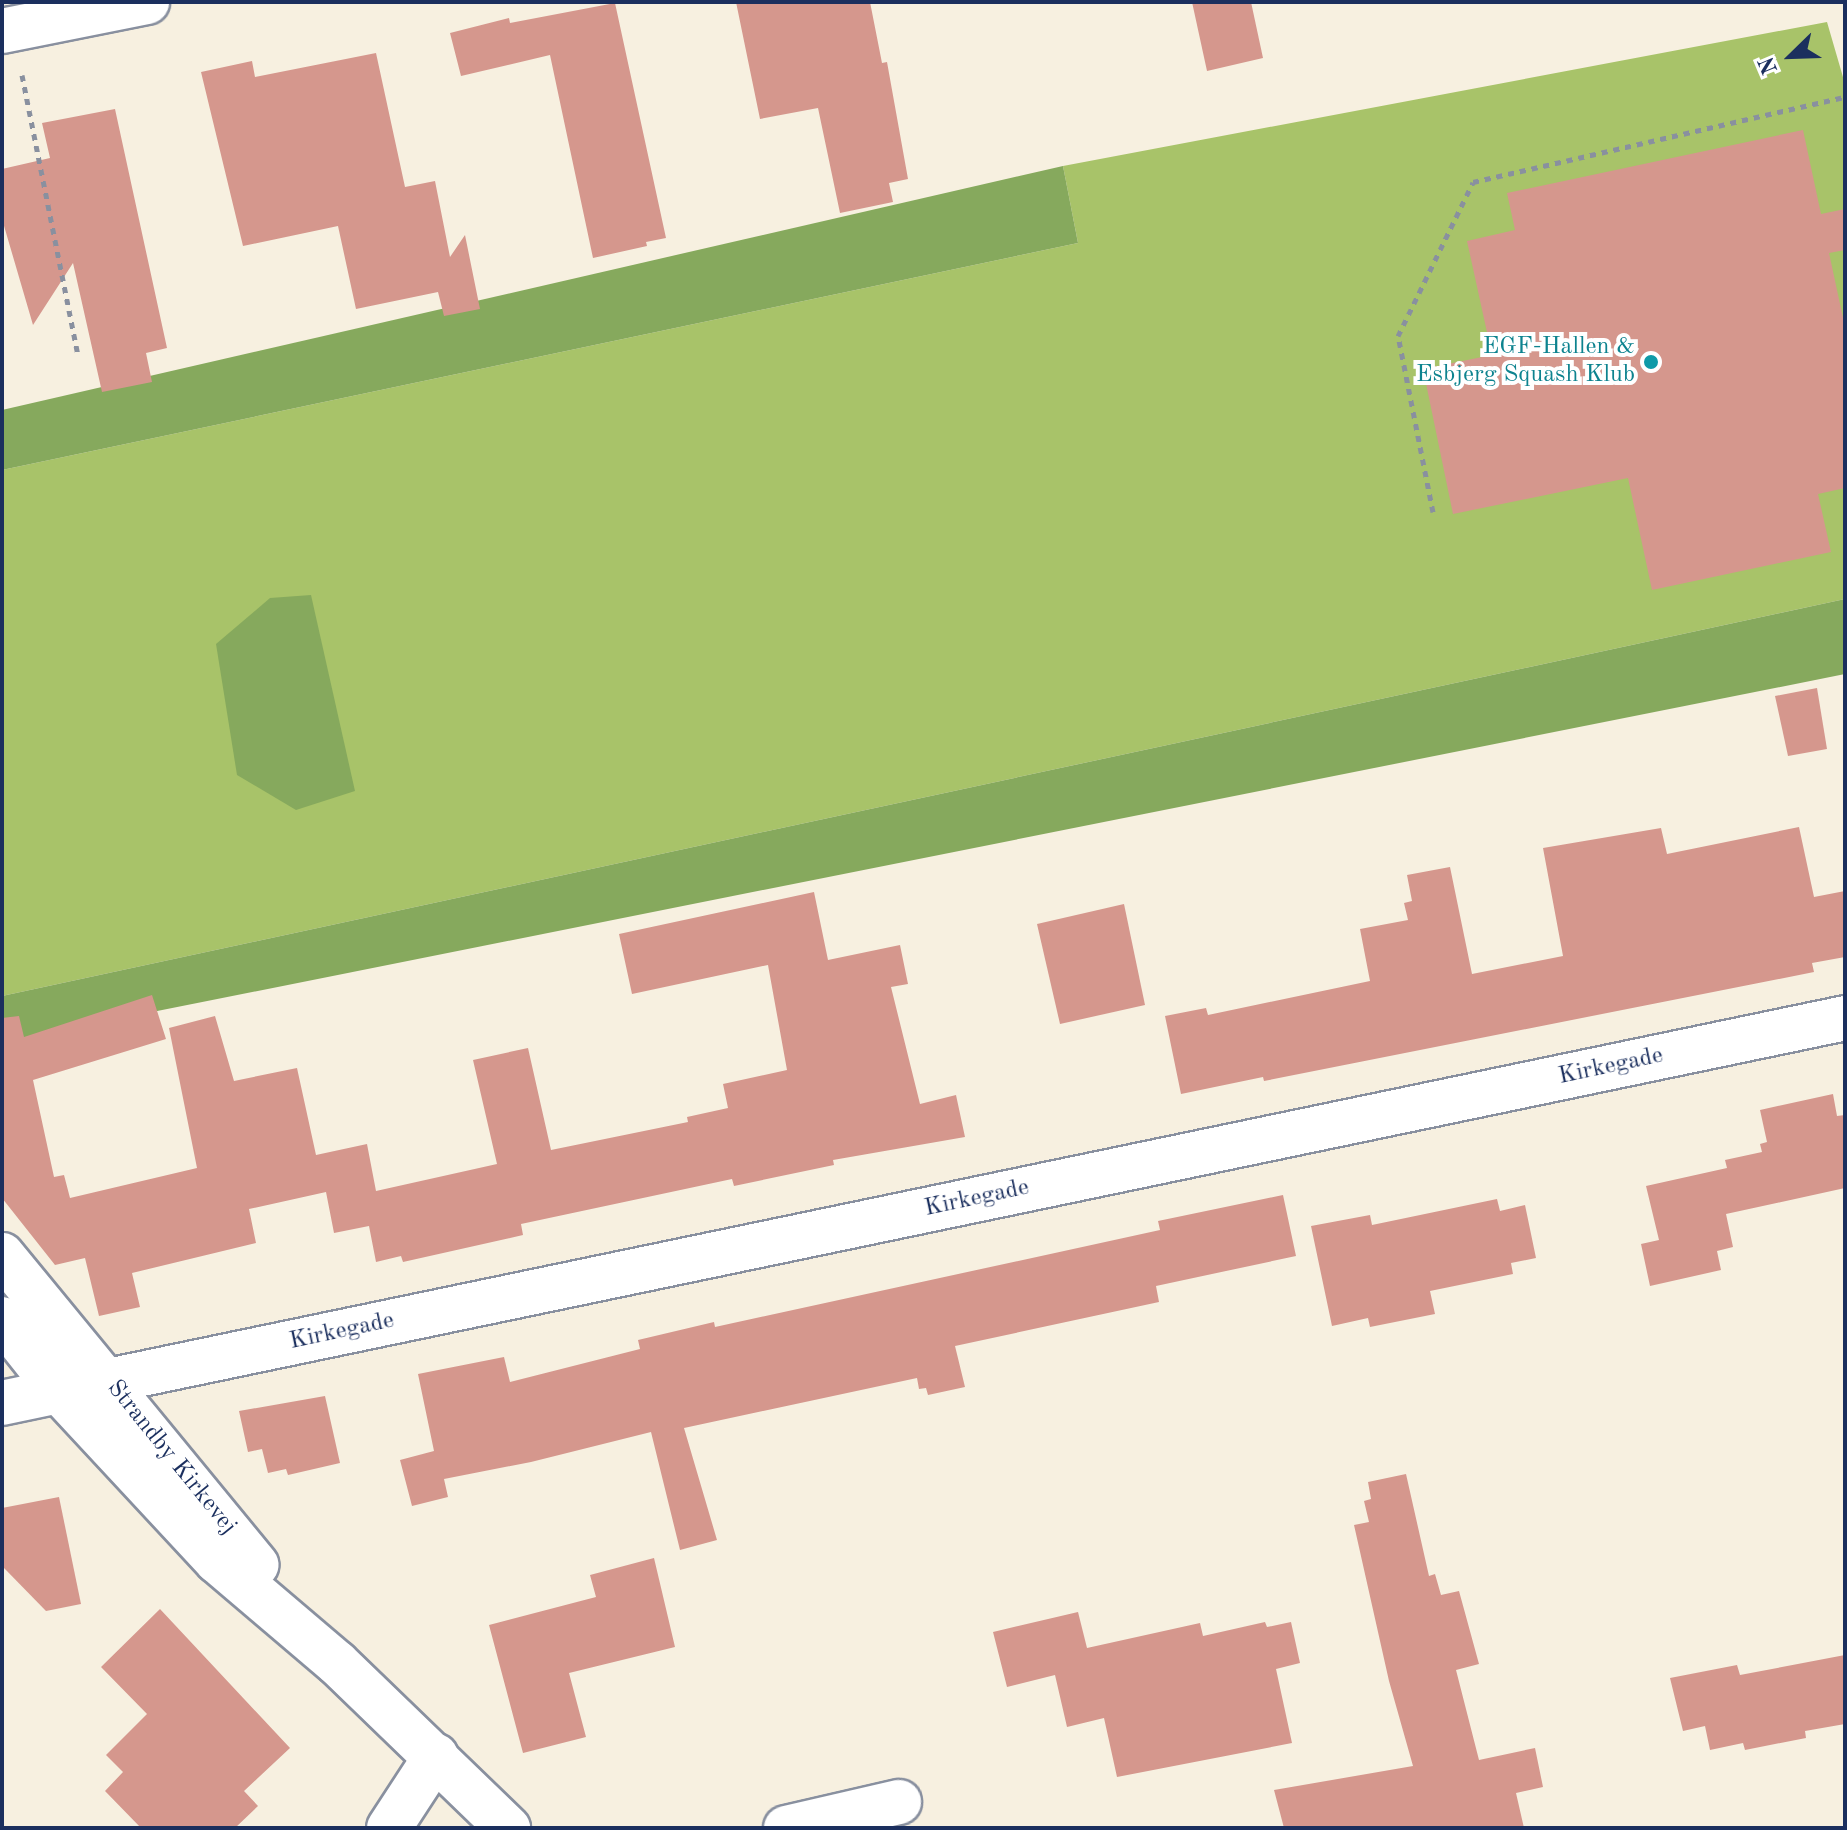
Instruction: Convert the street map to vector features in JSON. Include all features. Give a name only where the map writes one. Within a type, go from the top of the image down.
[{"type":"street","points":[[7,30],[147,2]]},
{"type":"street","name":"Kirkegade","points":[[108,1381],[1845,1018]]},
{"type":"street","name":"Strandby Kirkevej","points":[[2,1255],[337,1663]]},
{"type":"street","name":"Strandby Kirkevej","points":[[2,1319],[59,1391],[217,1561],[337,1663],[508,1828]]},
{"type":"street","points":[[2,1403],[59,1391]]},
{"type":"street","points":[[389,1828],[436,1756]]},
{"type":"street","points":[[786,1828],[899,1802]]},
{"type":"path","points":[[7,30],[78,356]]},
{"type":"path","points":[[1433,512],[1398,336],[1473,182],[1845,97]]},
{"type":"green space","points":[[1827,22],[1845,84],[1845,599],[2,996],[2,470],[1078,243],[1063,166]]},
{"type":"green space","points":[[1063,166],[1078,243],[2,470],[2,410]]},
{"type":"green space","points":[[311,595],[355,791],[296,810],[237,775],[216,644],[270,598]]},
{"type":"green space","points":[[1845,599],[1845,674],[2,1042],[2,996]]},
{"type":"building","points":[[736,2],[870,2],[882,63],[887,62],[908,179],[889,183],[893,202],[840,213],[818,108],[760,119]]},
{"type":"building","points":[[1192,2],[1251,2],[1263,58],[1207,71]]},
{"type":"building","points":[[615,3],[666,238],[646,242],[647,246],[593,258],[550,55],[461,76],[450,33],[509,18],[510,23]]},
{"type":"building","points":[[376,53],[405,187],[435,181],[450,257],[465,235],[480,309],[444,316],[438,292],[356,309],[338,226],[243,246],[201,72],[252,61],[255,77]]},
{"type":"building","points":[[115,109],[167,348],[146,353],[152,382],[102,392],[73,263],[33,325],[2,219],[2,169],[50,158],[42,123]]},
{"type":"building","name":"EGF-Hallen & Esbjerg Squash Klub","points":[[1803,130],[1821,214],[1845,209],[1845,250],[1829,253],[1845,327],[1845,488],[1818,494],[1831,552],[1652,590],[1628,478],[1453,514],[1423,369],[1492,355],[1467,241],[1515,230],[1507,193]]},
{"type":"building","points":[[1817,688],[1827,749],[1788,756],[1775,696]]},
{"type":"building","points":[[1799,827],[1814,897],[1845,891],[1845,957],[1812,963],[1814,972],[1264,1081],[1263,1077],[1181,1094],[1165,1016],[1206,1008],[1208,1015],[1370,981],[1360,929],[1408,920],[1404,903],[1412,901],[1407,875],[1450,867],[1472,974],[1563,956],[1543,848],[1661,828],[1667,854]]},
{"type":"building","points":[[814,892],[828,960],[900,945],[908,984],[891,987],[920,1104],[956,1095],[965,1137],[833,1160],[834,1165],[734,1186],[732,1179],[521,1224],[523,1235],[403,1262],[401,1256],[376,1262],[369,1226],[334,1233],[326,1192],[249,1209],[256,1243],[132,1273],[140,1307],[99,1316],[85,1258],[55,1265],[2,1198],[2,1018],[19,1016],[24,1037],[152,995],[166,1039],[33,1080],[54,1177],[64,1175],[70,1198],[197,1168],[169,1028],[215,1016],[234,1081],[297,1068],[316,1155],[367,1144],[376,1191],[497,1164],[473,1060],[528,1048],[551,1150],[688,1122],[687,1117],[728,1108],[723,1084],[787,1070],[768,965],[632,994],[619,934]]},
{"type":"building","points":[[1124,904],[1145,1005],[1060,1024],[1037,924]]},
{"type":"building","points":[[1833,1094],[1837,1116],[1845,1115],[1845,1188],[1726,1214],[1733,1247],[1717,1251],[1721,1270],[1650,1286],[1641,1244],[1659,1240],[1646,1186],[1727,1168],[1725,1160],[1762,1152],[1760,1144],[1767,1142],[1760,1110]]},
{"type":"building","points":[[1283,1195],[1296,1256],[1156,1286],[1159,1302],[955,1346],[965,1387],[928,1395],[926,1388],[919,1389],[917,1378],[684,1428],[717,1540],[680,1550],[651,1432],[531,1462],[444,1479],[448,1497],[412,1506],[400,1460],[434,1451],[418,1374],[504,1357],[510,1382],[640,1349],[638,1340],[714,1322],[715,1327],[1160,1230],[1158,1221]]},
{"type":"building","points":[[1497,1199],[1500,1211],[1525,1205],[1536,1258],[1511,1263],[1513,1274],[1430,1291],[1435,1314],[1370,1327],[1368,1318],[1332,1326],[1311,1226],[1370,1215],[1372,1225]]},
{"type":"building","points":[[325,1396],[340,1463],[288,1475],[286,1469],[268,1473],[262,1449],[248,1452],[239,1411]]},
{"type":"building","points":[[1406,1474],[1429,1576],[1435,1574],[1441,1595],[1459,1591],[1479,1664],[1456,1670],[1479,1760],[1535,1748],[1543,1787],[1516,1793],[1524,1828],[1284,1828],[1274,1790],[1413,1766],[1389,1681],[1354,1525],[1369,1522],[1364,1501],[1371,1499],[1368,1482]]},
{"type":"building","points":[[59,1497],[81,1604],[46,1611],[4,1568],[2,1508]]},
{"type":"building","points":[[654,1558],[675,1647],[569,1673],[586,1737],[523,1753],[489,1625],[596,1597],[590,1575]]},
{"type":"building","points":[[160,1609],[290,1748],[244,1791],[258,1806],[235,1828],[141,1828],[105,1791],[123,1772],[106,1755],[147,1714],[101,1667]]},
{"type":"building","points":[[1078,1612],[1087,1648],[1200,1623],[1203,1636],[1265,1622],[1267,1627],[1291,1622],[1300,1663],[1276,1669],[1292,1743],[1117,1777],[1104,1718],[1067,1727],[1055,1675],[1007,1687],[993,1632]]},
{"type":"building","points":[[1845,1655],[1845,1724],[1805,1731],[1806,1738],[1745,1750],[1743,1743],[1710,1750],[1705,1726],[1683,1731],[1670,1678],[1737,1665],[1740,1675]]},
{"type":"place","name":"EGF-Hallen & Esbjerg Squash Klub","points":[[1651,362]]}]
